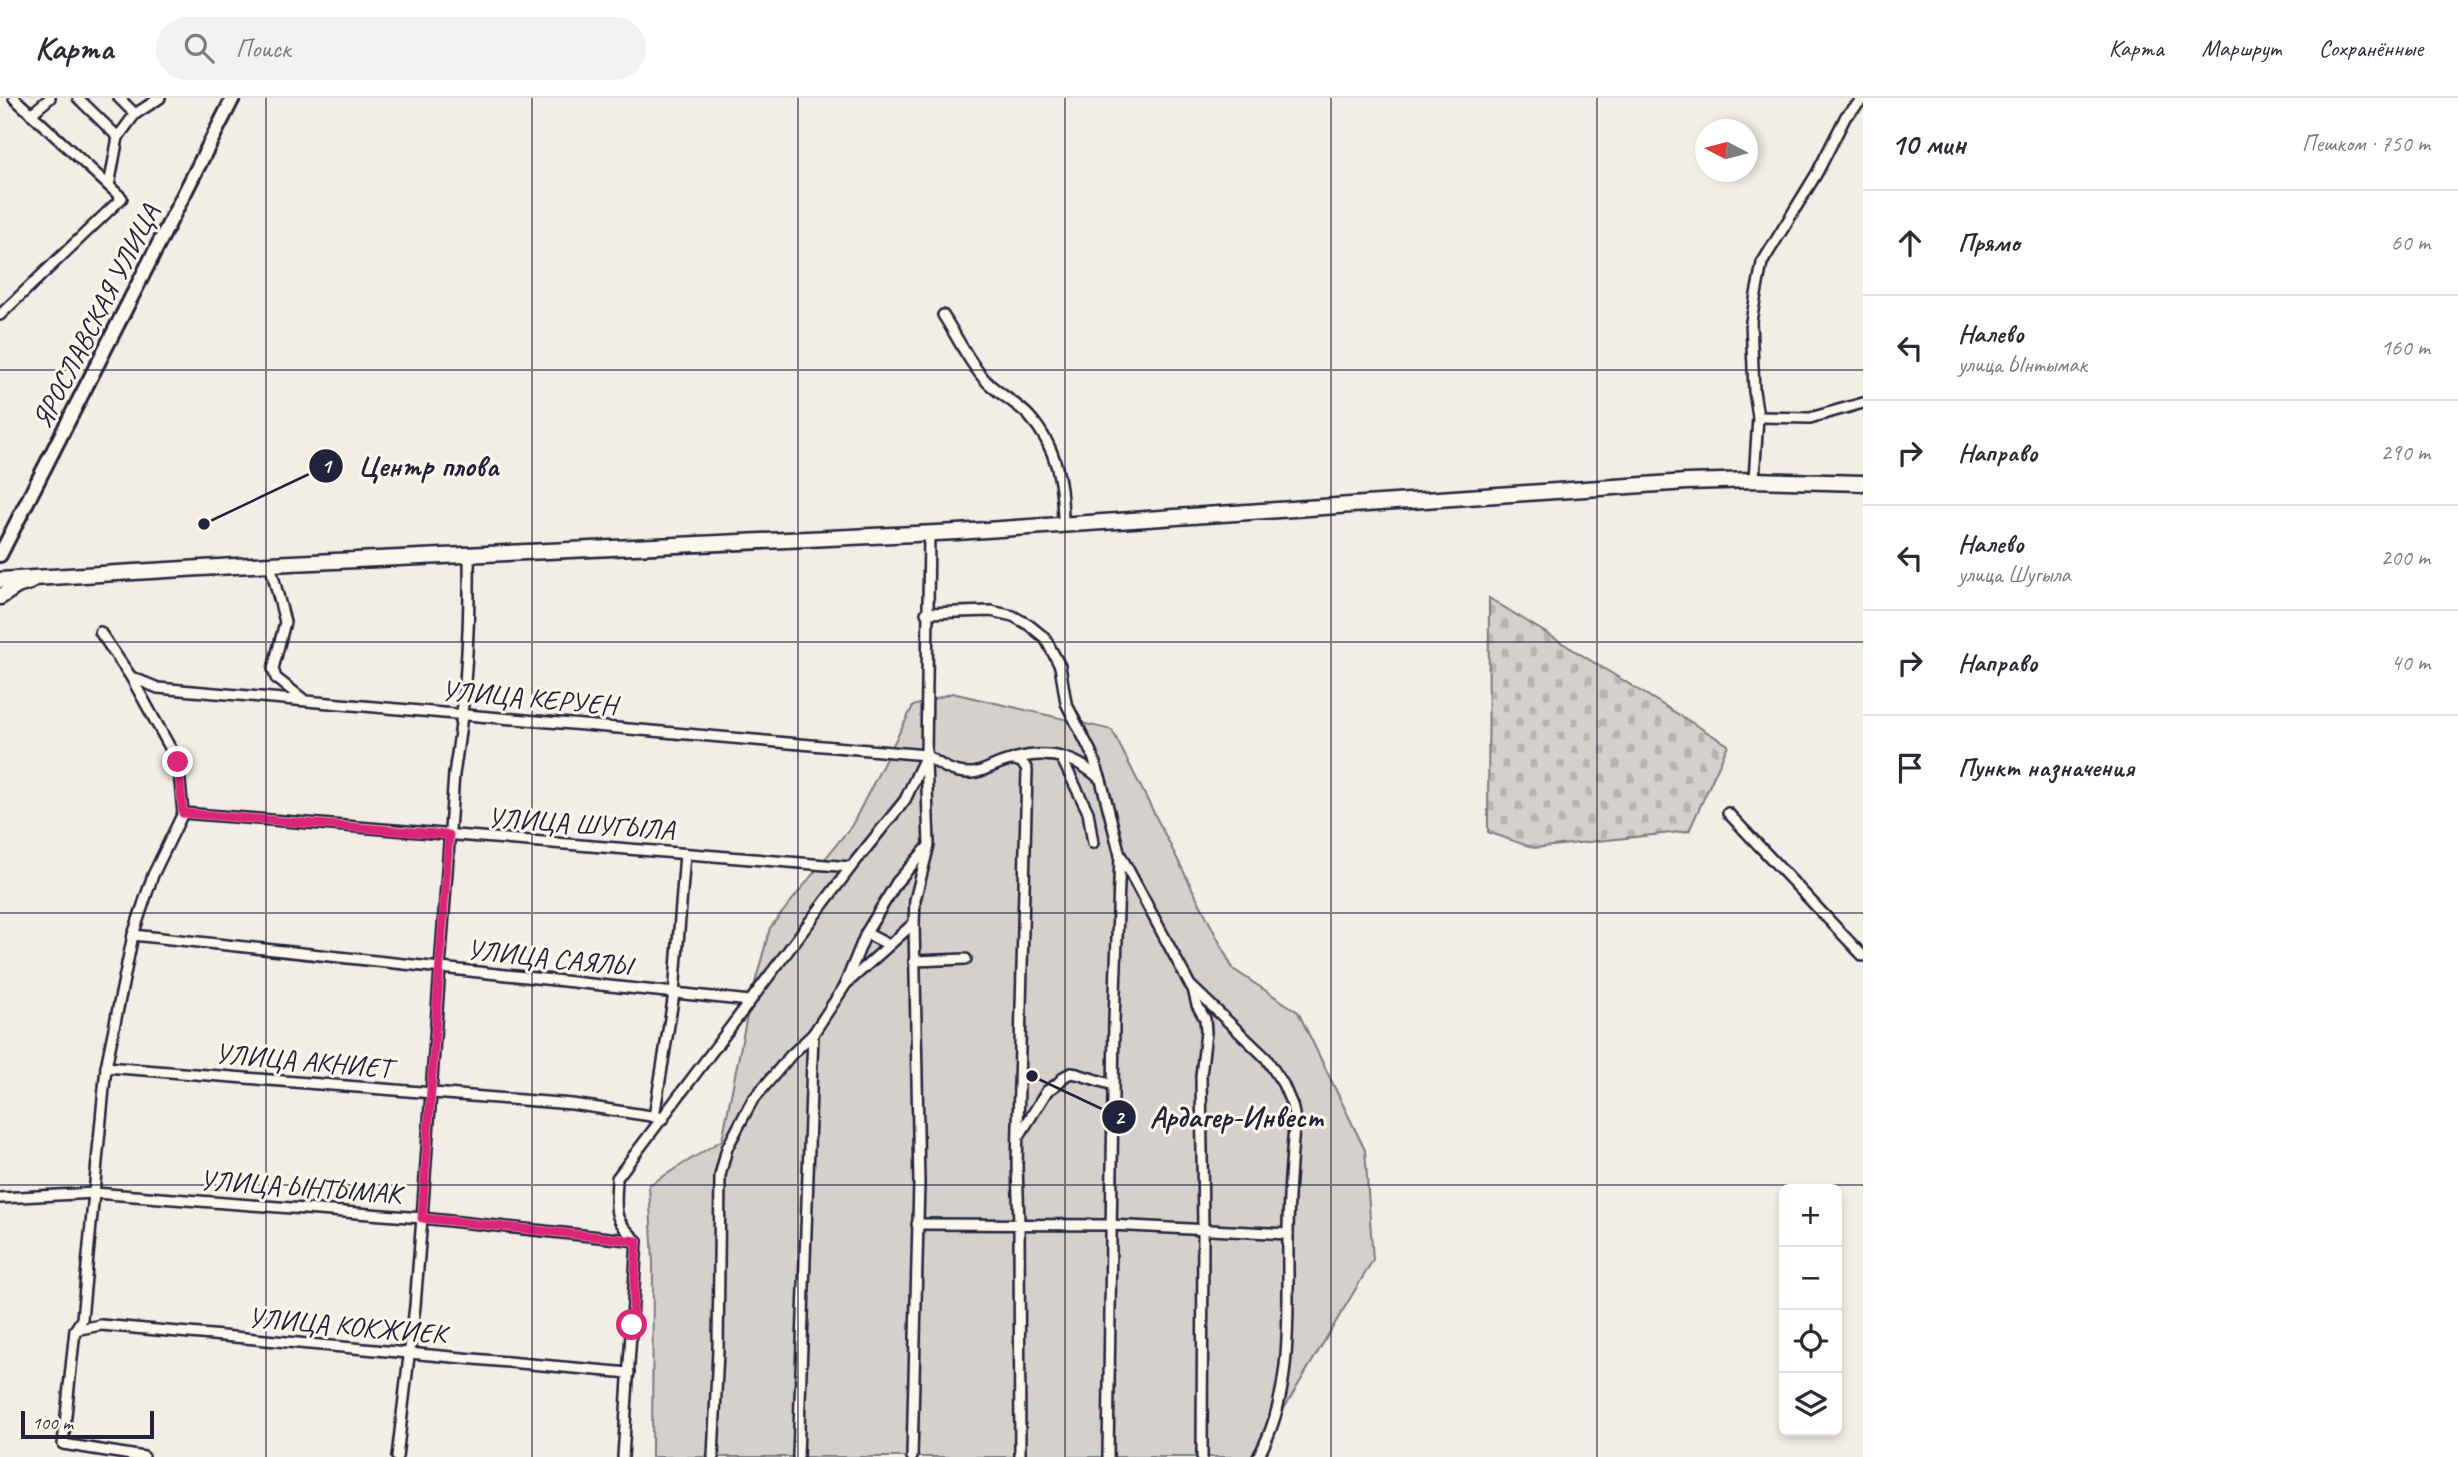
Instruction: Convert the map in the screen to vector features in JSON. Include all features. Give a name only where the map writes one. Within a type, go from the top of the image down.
[{"type":"highway","points":[[0,580],[270,564],[929,534],[1687,482],[1754,480],[1863,483]]},
{"type":"highway","points":[[0,597],[17,586],[46,576]]},
{"type":"main road","name":"ЯРОСЛАВСКАЯ УЛИЦА","points":[[0,555],[233,98]]},
{"type":"street","points":[[0,316],[122,198],[14,98]]},
{"type":"street","points":[[31,114],[50,98]]},
{"type":"street","points":[[78,98],[118,137]]},
{"type":"street","points":[[119,98],[135,114]]},
{"type":"street","points":[[109,186],[118,137],[135,114],[160,98]]},
{"type":"street","points":[[1754,480],[1758,417],[1751,321],[1762,263],[1816,173],[1846,116],[1863,99]]},
{"type":"street","points":[[943,315],[972,364],[988,383],[1028,415],[1053,452],[1062,483],[1063,526]]},
{"type":"street","points":[[1758,417],[1810,418],[1863,403]]},
{"type":"street","points":[[912,1457],[918,1142],[914,923],[915,900],[929,845],[926,613],[929,534]]},
{"type":"street","points":[[397,1457],[415,1307],[454,774],[464,713],[470,631],[469,555]]},
{"type":"street","points":[[270,564],[285,622],[273,669],[276,677],[304,701]]},
{"type":"street","points":[[926,613],[991,611],[1013,617],[1045,638],[1060,666],[1066,703],[1092,754],[1101,780],[1120,855],[1192,987],[1197,1005],[1205,1019],[1201,1076],[1202,1457]]},
{"type":"street","points":[[100,632],[131,677],[178,762],[183,813],[153,875],[133,935],[106,1067],[82,1319],[75,1330],[63,1444],[144,1457]]},
{"type":"street","name":"УЛИЦА КЕРУЕН","points":[[131,677],[158,688],[926,755]]},
{"type":"street","points":[[926,755],[947,770],[973,773],[1012,760],[1046,753],[1081,764],[1101,780]]},
{"type":"street","points":[[623,1457],[637,1241],[622,1227],[615,1213],[617,1178],[659,1117],[905,800],[926,755]]},
{"type":"street","points":[[1062,759],[1088,812],[1093,843]]},
{"type":"street","points":[[1012,760],[1024,764],[1027,770],[1018,1137],[1020,1457]]},
{"type":"street","name":"УЛИЦА ШУГЫЛА","points":[[183,813],[851,867]]},
{"type":"street","points":[[1728,813],[1863,957]]},
{"type":"street","points":[[713,1457],[718,1350],[720,1176],[727,1148],[752,1101],[791,1055],[813,1034],[846,984],[866,933],[897,881],[929,845]]},
{"type":"street","points":[[659,1117],[674,993],[685,853]]},
{"type":"street","points":[[1108,1457],[1110,1225],[1120,855]]},
{"type":"street","points":[[846,984],[914,923]]},
{"type":"street","points":[[866,933],[889,945]]},
{"type":"street","name":"УЛИЦА САЯЛЫ","points":[[133,935],[750,1000]]},
{"type":"street","points":[[914,961],[966,959]]},
{"type":"street","points":[[1192,987],[1266,1058],[1283,1084],[1295,1119],[1288,1234],[1286,1355],[1274,1421],[1258,1457]]},
{"type":"street","points":[[798,1457],[813,1034]]},
{"type":"street","name":"УЛИЦА АКНИЕТ","points":[[106,1067],[572,1104],[659,1117]]},
{"type":"street","points":[[1018,1137],[1046,1091],[1065,1076],[1077,1074],[1113,1085]]},
{"type":"street","name":"УЛИЦА ЫНТЫМАК","points":[[0,1198],[95,1194],[422,1218],[637,1241]]},
{"type":"street","points":[[917,1224],[1110,1225],[1288,1234]]},
{"type":"street","name":"УЛИЦА КОКЖИЕК","points":[[75,1330],[101,1325],[629,1373]]},
{"type":"green space","points":[[1489,598],[1728,745],[1689,831],[1534,848],[1488,832]]},
{"type":"green space","points":[[952,693],[1112,730],[1233,969],[1298,1012],[1365,1150],[1373,1260],[1255,1457],[652,1457],[653,1263],[649,1185],[722,1140],[750,1001],[770,928],[852,825],[913,706]]},
{"type":"place","name":"Центр плова","points":[[204,524]]},
{"type":"place","name":"Ардагер-Инвест","points":[[1032,1076]]},
{"type":"route","points":[[178,762],[183,813],[449,835],[422,1218],[637,1241],[632,1325]]}]
